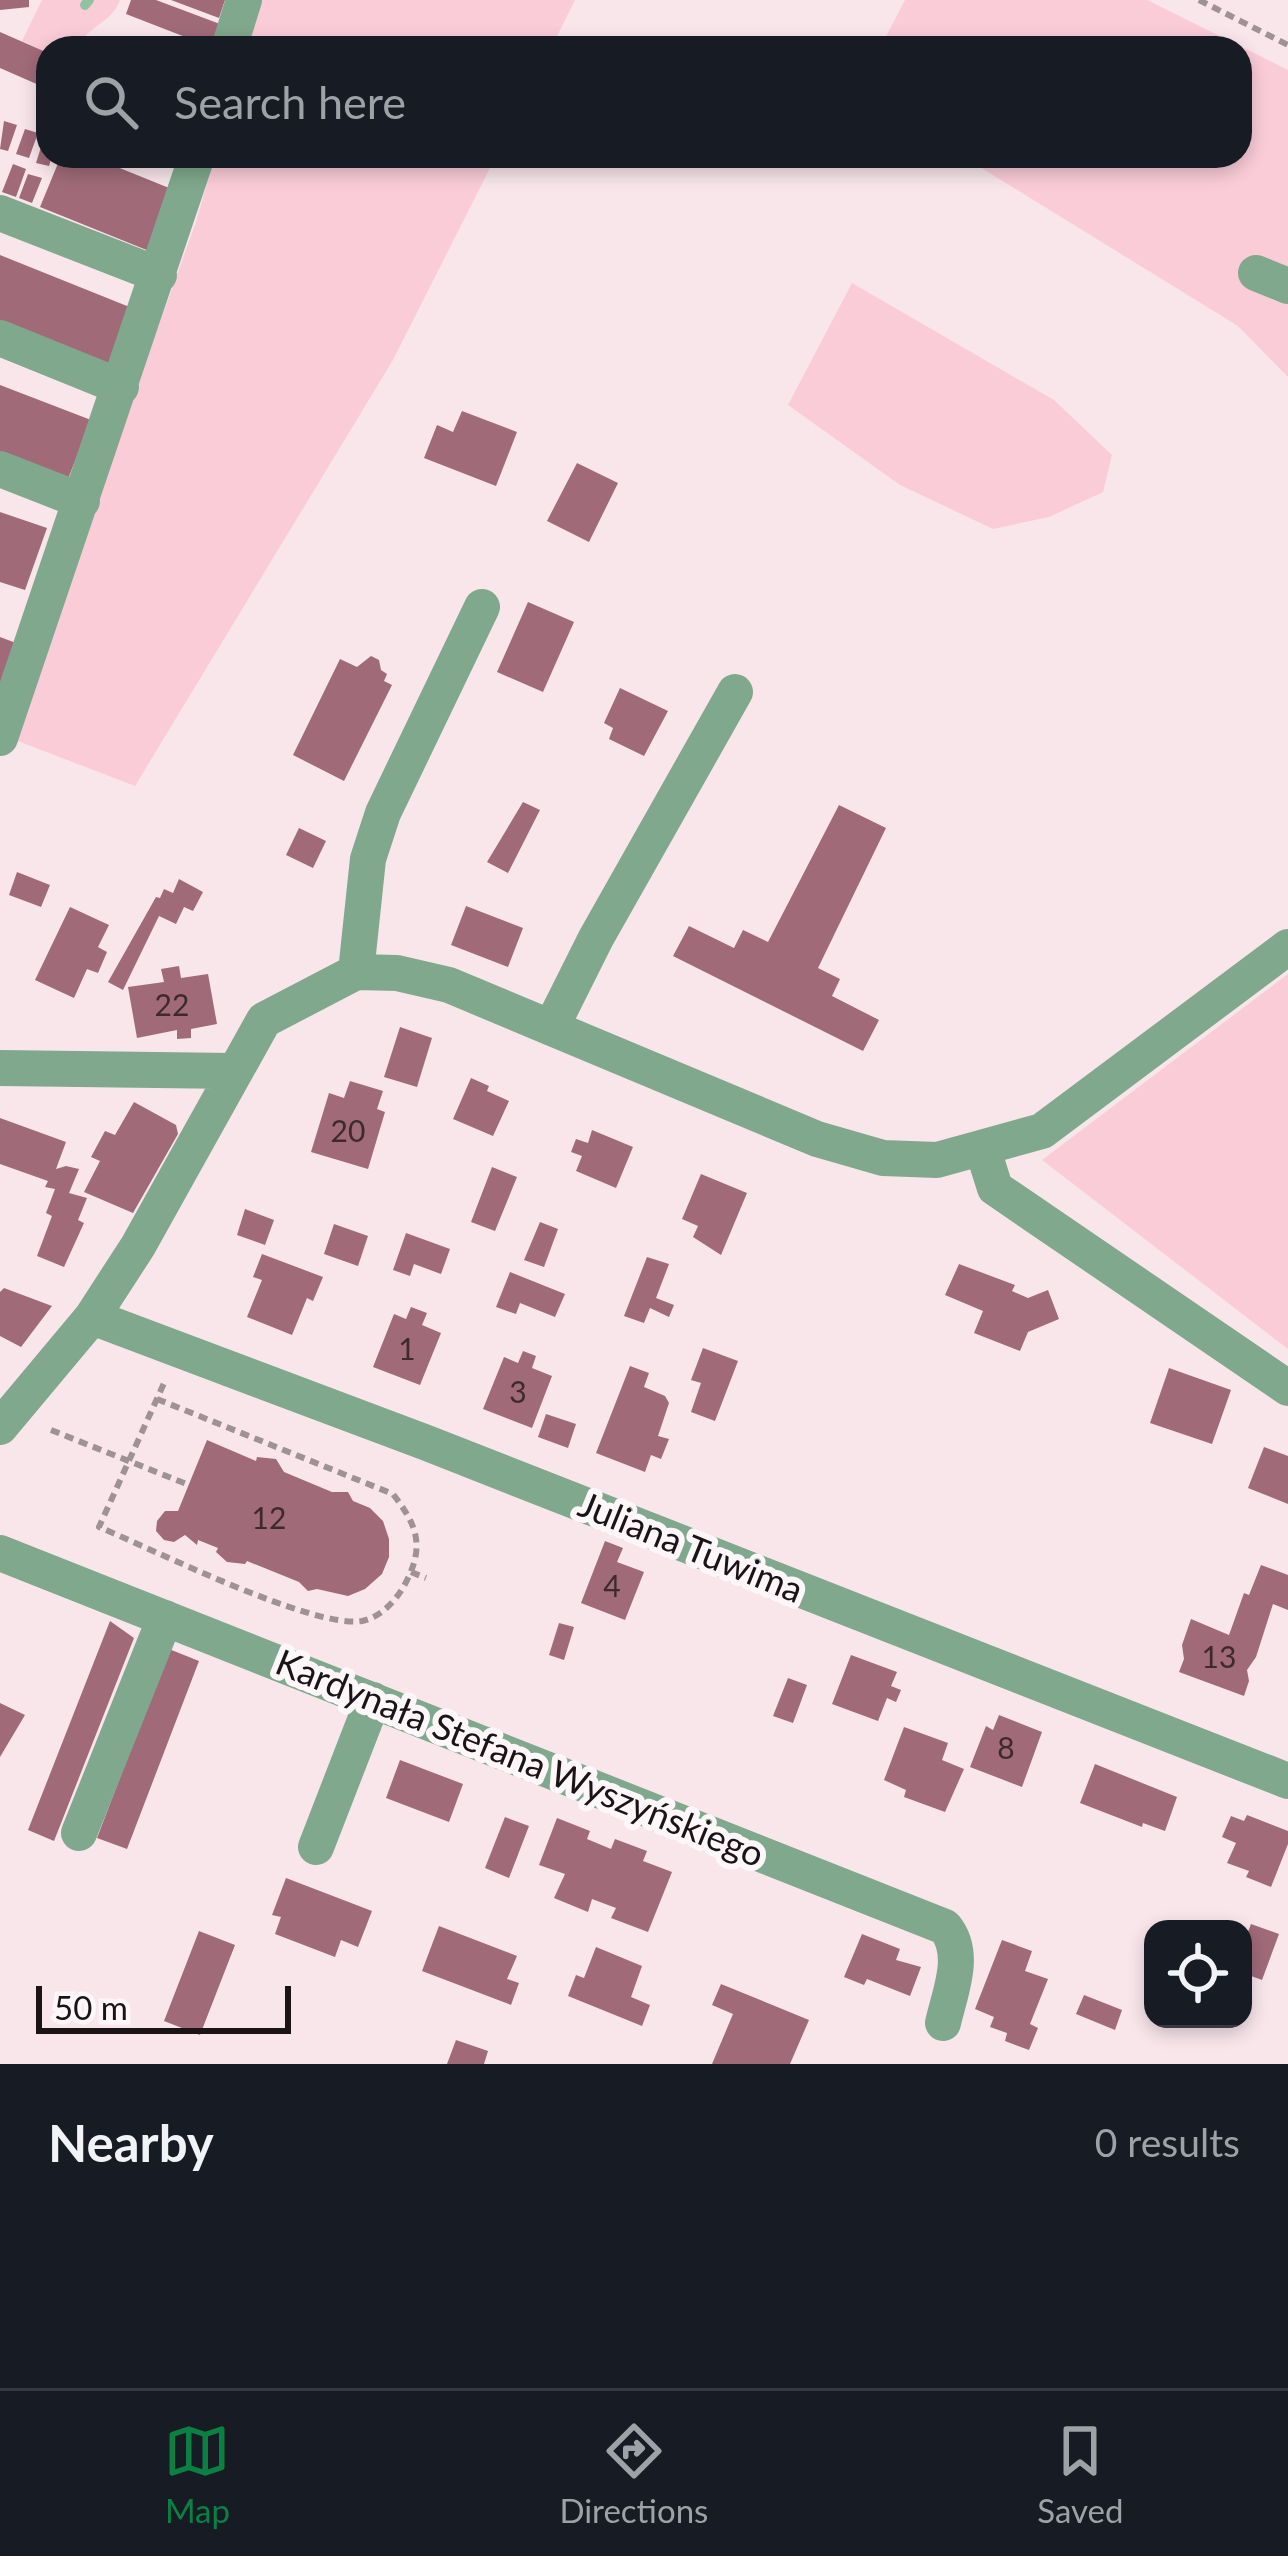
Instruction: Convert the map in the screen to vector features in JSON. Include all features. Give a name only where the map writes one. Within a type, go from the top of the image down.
[{"type":"street","points":[[234,36],[244,0]]},
{"type":"street","points":[[0,738],[193,168]]},
{"type":"street","points":[[0,213],[159,275]]},
{"type":"street","points":[[0,338],[121,386]]},
{"type":"street","points":[[0,469],[82,500]]},
{"type":"street","points":[[356,972],[368,859],[383,812],[482,607]]},
{"type":"street","points":[[551,1028],[596,938],[735,692]]},
{"type":"street","points":[[0,1427],[92,1318],[139,1246],[264,1020],[356,972],[397,973],[449,985],[817,1139],[883,1158],[937,1160],[1042,1131],[1288,946]]},
{"type":"street","points":[[0,1068],[234,1072]]},
{"type":"street","points":[[982,1150],[995,1188],[1288,1388]]},
{"type":"street","name":"Juliana Tuwima","points":[[92,1318],[428,1443],[1288,1781]]},
{"type":"street","name":"Kardynała Stefana Wyszyńskiego","points":[[0,1553],[945,1928],[956,1941],[957,1957],[943,2023]]},
{"type":"street","points":[[79,1833],[165,1618]]},
{"type":"street","points":[[316,1847],[374,1700]]},
{"type":"path","points":[[1199,0],[1288,45]]},
{"type":"path","points":[[157,1399],[393,1494],[415,1522],[416,1561],[398,1599],[364,1621],[308,1615],[99,1527],[171,1367]]},
{"type":"path","points":[[52,1430],[188,1485]]},
{"type":"path","points":[[411,1572],[426,1578]]},
{"type":"shaded area","points":[[42,0],[120,0],[86,36],[36,36],[36,47],[22,41]]},
{"type":"shaded area","points":[[260,0],[575,0],[557,36],[250,36]]},
{"type":"shaded area","points":[[905,0],[1147,0],[1220,36],[886,36]]},
{"type":"shaded area","points":[[1252,52],[1288,70],[1288,377],[1238,326],[981,168],[1252,168]]},
{"type":"shaded area","points":[[212,168],[490,168],[393,360],[135,786],[10,738]]},
{"type":"shaded area","points":[[852,283],[1054,400],[1112,455],[1103,492],[1049,517],[993,529],[900,485],[788,405]]},
{"type":"shaded area","points":[[1288,974],[1288,1349],[1042,1160]]},
{"type":"building","points":[[0,0],[29,0],[29,7],[0,10]]},
{"type":"building","points":[[131,0],[156,0],[220,24],[215,36],[183,36],[126,14]]},
{"type":"building","points":[[171,0],[225,0],[219,18]]},
{"type":"building","points":[[0,32],[36,48],[36,84],[0,68]]},
{"type":"building","points":[[4,121],[17,125],[8,151],[0,149]]},
{"type":"building","points":[[25,129],[36,132],[29,158],[16,154]]},
{"type":"building","points":[[13,164],[26,169],[16,197],[2,192]]},
{"type":"building","points":[[56,168],[120,168],[179,192],[154,253],[40,207]]},
{"type":"building","points":[[28,174],[42,178],[32,203],[19,198]]},
{"type":"building","points":[[0,255],[132,308],[109,366],[0,323]]},
{"type":"building","points":[[0,385],[91,420],[68,479],[0,452]]},
{"type":"building","points":[[462,411],[517,432],[496,486],[424,458],[437,425],[453,432]]},
{"type":"building","points":[[577,463],[618,483],[589,542],[547,521]]},
{"type":"building","points":[[0,512],[47,528],[25,590],[0,582]]},
{"type":"building","points":[[528,602],[574,622],[543,692],[497,672]]},
{"type":"building","points":[[0,637],[24,646],[0,708]]},
{"type":"building","points":[[371,656],[387,674],[384,681],[392,685],[344,781],[293,755],[340,659],[357,667]]},
{"type":"building","points":[[620,688],[668,711],[644,756],[609,739],[613,728],[604,723]]},
{"type":"building","points":[[523,802],[540,810],[508,873],[487,862]]},
{"type":"building","points":[[839,805],[886,828],[818,968],[840,979],[832,996],[879,1020],[863,1051],[673,956],[689,926],[734,948],[743,930],[768,942]]},
{"type":"building","points":[[299,828],[326,841],[313,868],[286,855]]},
{"type":"building","points":[[17,872],[50,885],[41,907],[9,895]]},
{"type":"building","points":[[179,879],[203,892],[193,911],[184,907],[176,924],[159,916],[123,990],[108,982],[156,897],[164,889],[173,893]]},
{"type":"building","points":[[466,906],[523,928],[508,967],[451,945]]},
{"type":"building","points":[[70,907],[109,925],[98,947],[107,952],[98,973],[87,969],[74,998],[35,980]]},
{"type":"building","points":[[179,966],[181,978],[208,974],[217,1024],[191,1029],[191,1038],[177,1039],[177,1030],[137,1038],[128,987],[164,982],[161,969]]},
{"type":"building","points":[[400,1027],[432,1038],[417,1087],[384,1077]]},
{"type":"building","points":[[471,1078],[509,1101],[493,1136],[453,1119]]},
{"type":"building","points":[[350,1081],[383,1091],[377,1109],[385,1112],[368,1169],[311,1152],[329,1093],[344,1098]]},
{"type":"building","points":[[134,1102],[176,1125],[178,1134],[133,1213],[84,1192],[100,1161],[91,1157],[105,1131],[115,1135]]},
{"type":"building","points":[[0,1118],[66,1142],[56,1169],[79,1169],[69,1193],[87,1198],[78,1220],[84,1223],[64,1267],[37,1256],[52,1216],[46,1213],[55,1189],[45,1187],[48,1181],[0,1164]]},
{"type":"building","points":[[592,1130],[633,1147],[616,1188],[576,1171],[582,1156],[571,1152],[576,1139],[588,1143]]},
{"type":"building","points":[[492,1167],[517,1177],[495,1231],[471,1222]]},
{"type":"building","points":[[701,1174],[747,1193],[721,1255],[693,1237],[698,1226],[682,1219]]},
{"type":"building","points":[[245,1209],[274,1220],[265,1245],[237,1235]]},
{"type":"building","points":[[540,1222],[558,1229],[544,1267],[524,1260]]},
{"type":"building","points":[[334,1224],[368,1236],[358,1266],[324,1254]]},
{"type":"building","points":[[406,1233],[450,1249],[441,1274],[414,1264],[410,1276],[393,1270]]},
{"type":"building","points":[[262,1254],[323,1277],[313,1301],[307,1298],[292,1335],[247,1317],[262,1280],[253,1277]]},
{"type":"building","points":[[647,1257],[669,1264],[656,1298],[674,1305],[669,1317],[650,1308],[644,1323],[624,1316]]},
{"type":"building","points":[[959,1264],[1015,1285],[1012,1291],[1028,1298],[1048,1290],[1059,1319],[1028,1332],[1020,1351],[974,1333],[983,1311],[945,1295]]},
{"type":"building","points":[[510,1272],[565,1294],[555,1317],[520,1303],[516,1314],[496,1307]]},
{"type":"building","points":[[4,1288],[52,1306],[21,1347],[0,1336],[0,1292]]},
{"type":"building","points":[[411,1307],[427,1313],[422,1325],[441,1333],[420,1385],[373,1367],[394,1314],[406,1319]]},
{"type":"building","points":[[703,1348],[738,1361],[715,1421],[691,1412],[701,1383],[691,1380]]},
{"type":"building","points":[[523,1351],[536,1356],[532,1368],[552,1376],[532,1428],[483,1409],[504,1357],[518,1363]]},
{"type":"building","points":[[630,1366],[649,1373],[644,1387],[665,1396],[669,1403],[658,1436],[669,1439],[661,1459],[651,1455],[645,1472],[596,1453]]},
{"type":"building","points":[[1169,1368],[1231,1390],[1212,1444],[1150,1423]]},
{"type":"building","points":[[546,1414],[576,1424],[568,1448],[538,1437]]},
{"type":"building","points":[[207,1440],[256,1461],[257,1457],[276,1459],[284,1472],[332,1492],[348,1492],[353,1501],[370,1508],[383,1521],[389,1539],[382,1574],[348,1596],[308,1591],[299,1582],[247,1561],[227,1562],[216,1552],[218,1548],[198,1540],[197,1545],[185,1535],[174,1542],[164,1540],[156,1531],[157,1521],[165,1511],[178,1511]]},
{"type":"building","points":[[1264,1447],[1288,1456],[1288,1504],[1248,1488]]},
{"type":"building","points":[[605,1541],[623,1548],[617,1562],[644,1572],[625,1620],[581,1603]]},
{"type":"building","points":[[1261,1565],[1288,1575],[1288,1610],[1273,1604],[1256,1657],[1247,1670],[1244,1696],[1179,1672],[1191,1619],[1229,1635],[1244,1593],[1249,1595]]},
{"type":"building","points":[[110,1621],[134,1638],[54,1841],[28,1830]]},
{"type":"building","points":[[559,1623],[574,1627],[564,1660],[549,1655]]},
{"type":"building","points":[[169,1649],[199,1661],[127,1849],[97,1838]]},
{"type":"building","points":[[851,1655],[897,1672],[891,1686],[901,1690],[896,1702],[887,1698],[878,1721],[832,1704]]},
{"type":"building","points":[[788,1678],[807,1685],[793,1723],[773,1716]]},
{"type":"building","points":[[0,1703],[25,1715],[0,1757]]},
{"type":"building","points":[[999,1715],[1042,1732],[1022,1787],[970,1767],[986,1726],[993,1730]]},
{"type":"building","points":[[904,1727],[948,1743],[942,1760],[964,1769],[945,1812],[904,1797],[906,1790],[884,1780]]},
{"type":"building","points":[[400,1760],[463,1784],[449,1822],[386,1798]]},
{"type":"building","points":[[1095,1764],[1177,1797],[1165,1831],[1080,1803]]},
{"type":"building","points":[[1247,1815],[1288,1831],[1288,1844],[1271,1887],[1227,1863],[1236,1843],[1222,1837],[1231,1816],[1244,1821]]},
{"type":"building","points":[[505,1817],[529,1826],[509,1878],[485,1868]]},
{"type":"building","points":[[557,1818],[590,1831],[587,1839],[611,1849],[615,1839],[647,1851],[643,1861],[672,1872],[648,1932],[611,1918],[616,1908],[592,1899],[588,1912],[554,1898],[565,1874],[539,1865]]},
{"type":"building","points":[[286,1878],[372,1911],[358,1947],[341,1940],[335,1957],[275,1934],[281,1917],[272,1915]]},
{"type":"building","points":[[1252,1924],[1279,1934],[1262,1980],[1252,1976]]},
{"type":"building","points":[[439,1926],[517,1956],[507,1979],[519,1983],[511,2005],[422,1971]]},
{"type":"building","points":[[199,1931],[235,1945],[200,2035],[164,2021]]},
{"type":"building","points":[[862,1934],[900,1949],[896,1960],[921,1967],[910,1996],[867,1979],[864,1985],[844,1977]]},
{"type":"building","points":[[1002,1940],[1032,1951],[1025,1971],[1048,1979],[1030,2024],[1038,2028],[1029,2050],[1005,2041],[1007,2033],[990,2027],[994,2017],[975,2009]]},
{"type":"building","points":[[596,1947],[642,1966],[631,1997],[650,2005],[642,2026],[568,1996],[576,1975],[584,1978]]},
{"type":"building","points":[[721,1984],[809,2020],[790,2064],[712,2064],[733,2014],[712,2005]]},
{"type":"building","points":[[1084,1995],[1122,2010],[1115,2030],[1076,2014]]},
{"type":"building","points":[[456,2040],[488,2051],[484,2064],[447,2064]]},
{"type":"waterway","points":[[85,5],[89,0]]}]
